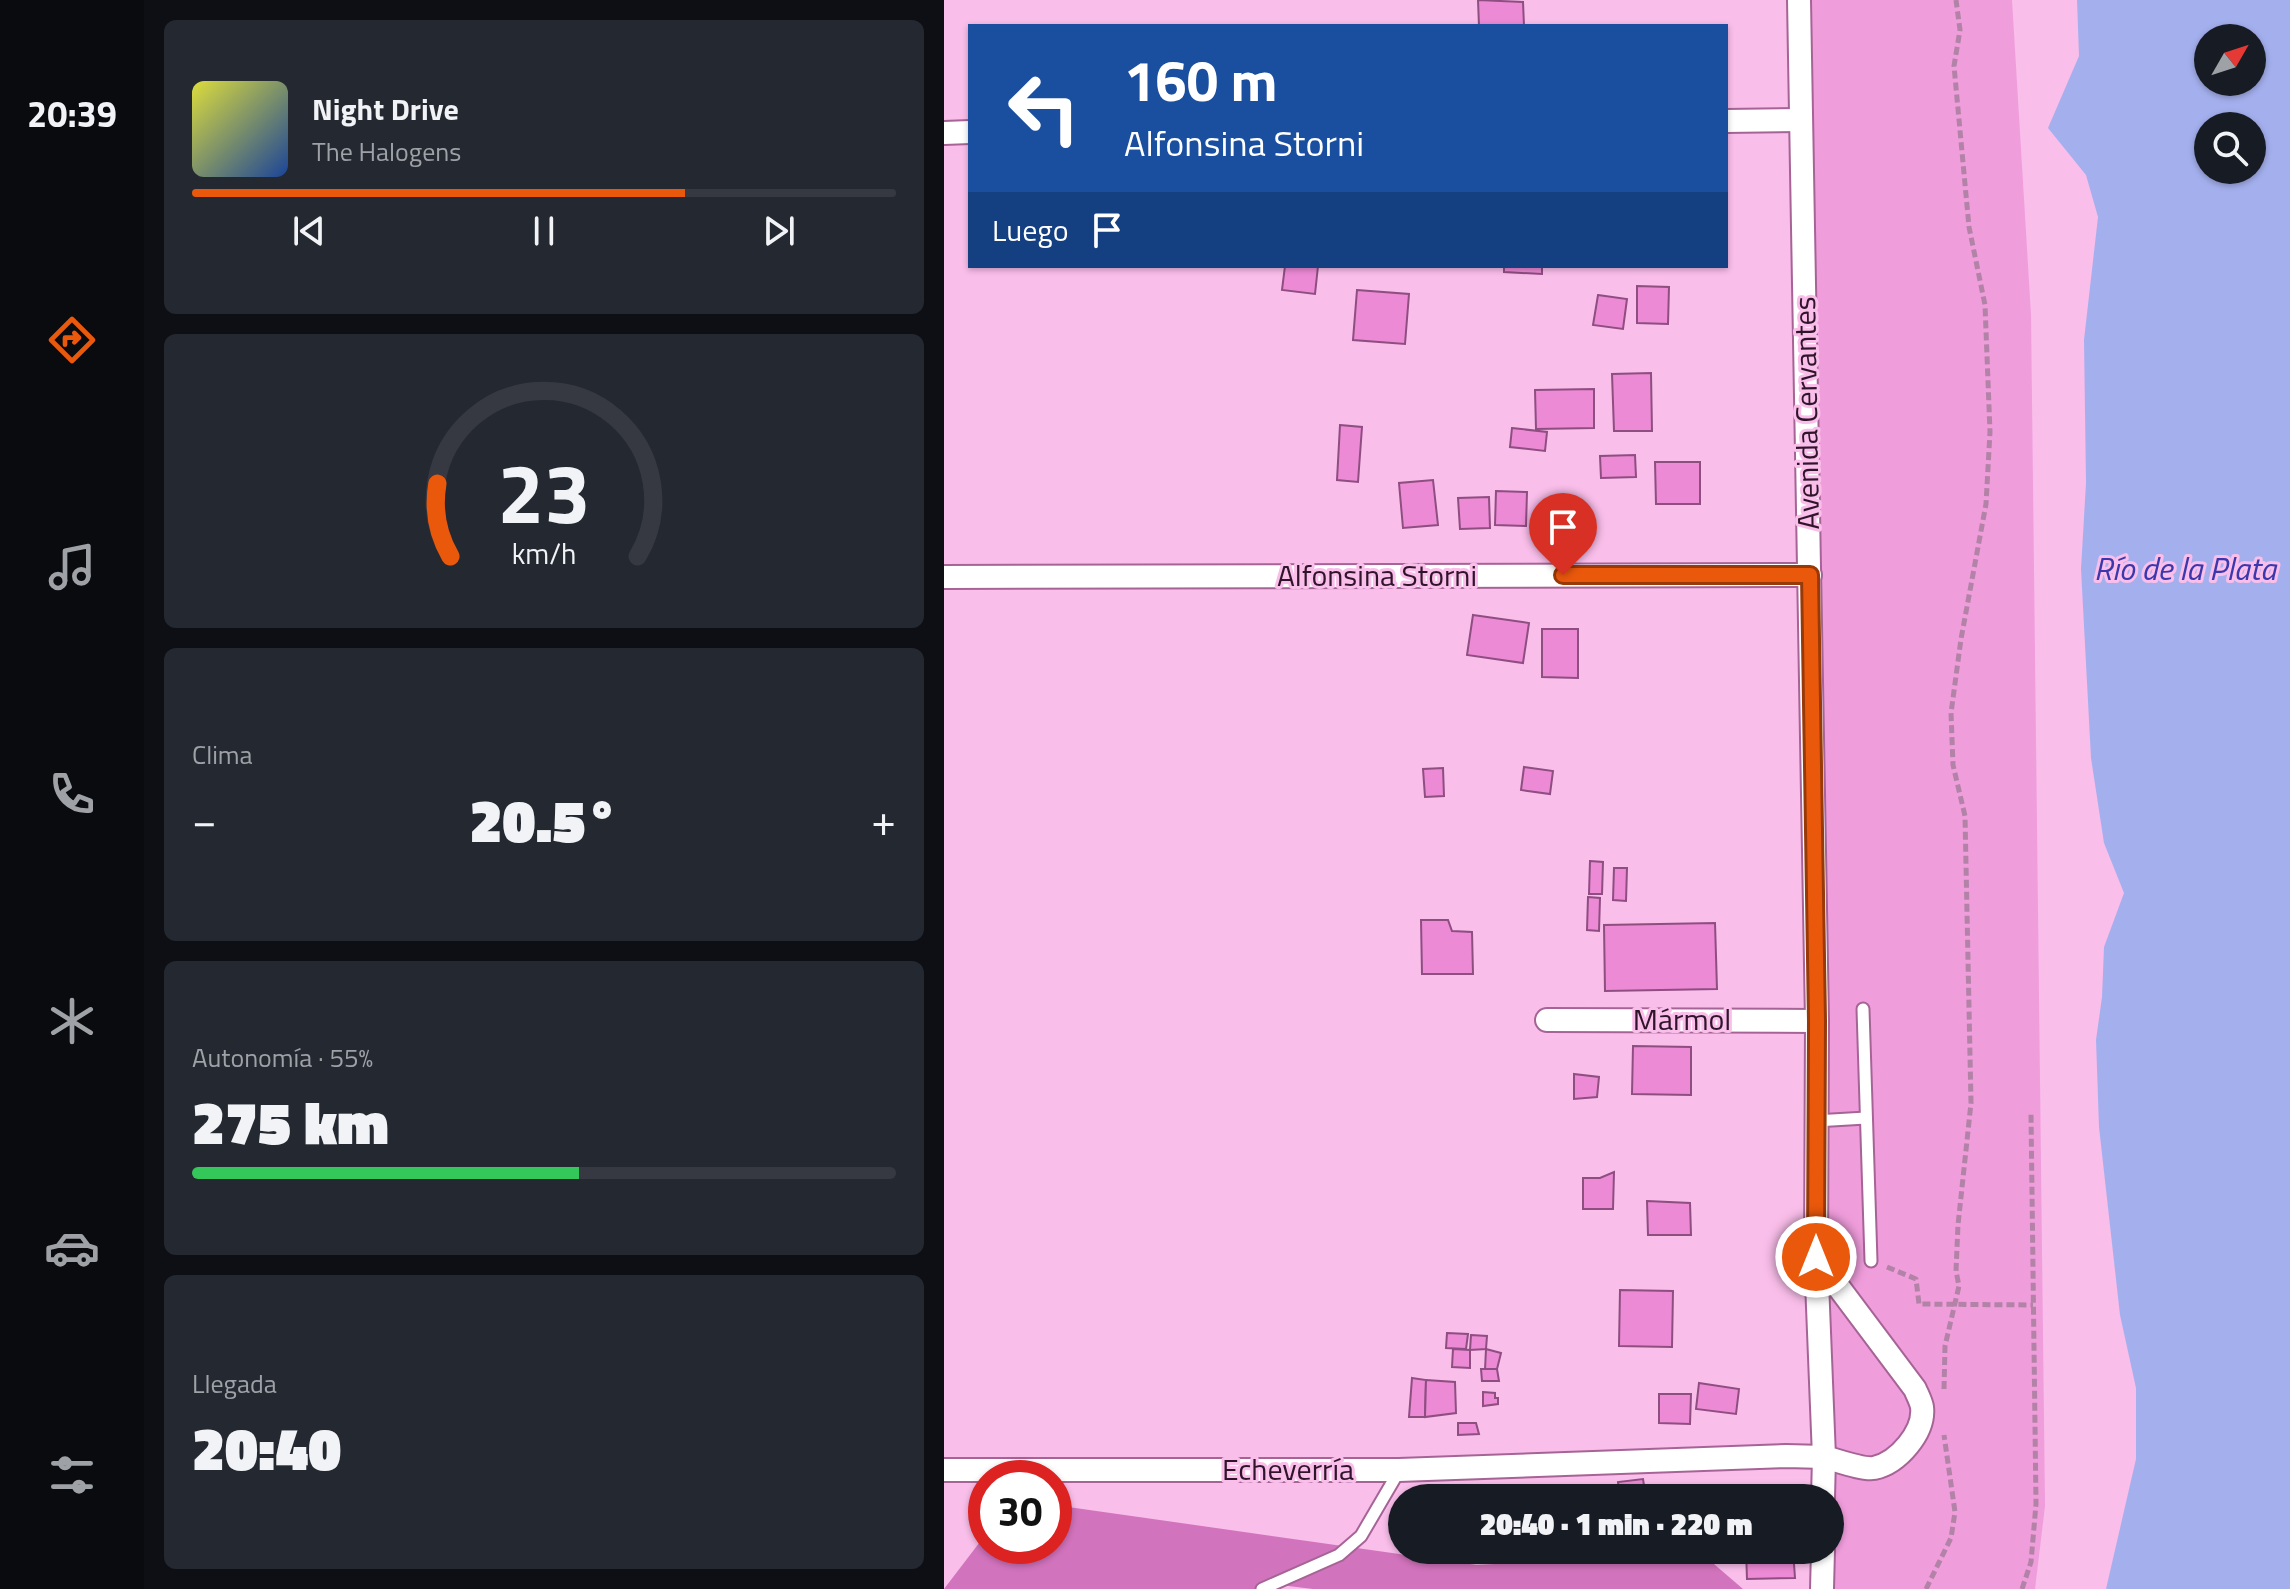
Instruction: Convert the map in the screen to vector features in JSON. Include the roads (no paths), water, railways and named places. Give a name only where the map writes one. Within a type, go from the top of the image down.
[{"type":"street","name":"Avenida Cervantes","points":[[1799,0],[1817,1021],[1816,1257],[1823,1484]]},
{"type":"street","points":[[1728,121],[1801,120]]},
{"type":"street","points":[[944,133],[968,132]]},
{"type":"street","name":"Alfonsina Storni","points":[[944,577],[1810,575]]},
{"type":"street","name":"Mármol","points":[[1547,1020],[1817,1021]]},
{"type":"street","points":[[1816,1257],[1915,1389],[1922,1408],[1919,1428],[1912,1441],[1896,1457],[1872,1469],[1824,1457]]},
{"type":"street","name":"Echeverría","points":[[944,1470],[1399,1470],[1824,1457]]},
{"type":"street","points":[[1822,1589],[1823,1564]]},
{"type":"lane","points":[[1863,1009],[1871,1261]]},
{"type":"lane","points":[[1815,1121],[1866,1118]]},
{"type":"lane","points":[[1262,1589],[1339,1555],[1361,1536],[1399,1470]]},
{"type":"water","name":"Río de la Plata","points":[[2077,0],[2290,0],[2290,1589],[2106,1589],[2136,1459],[2136,1388],[2120,1315],[2099,1127],[2096,1040],[2104,947],[2124,893],[2104,843],[2091,758],[2081,569],[2086,483],[2084,340],[2098,217],[2086,175],[2048,128],[2079,56]]}]
